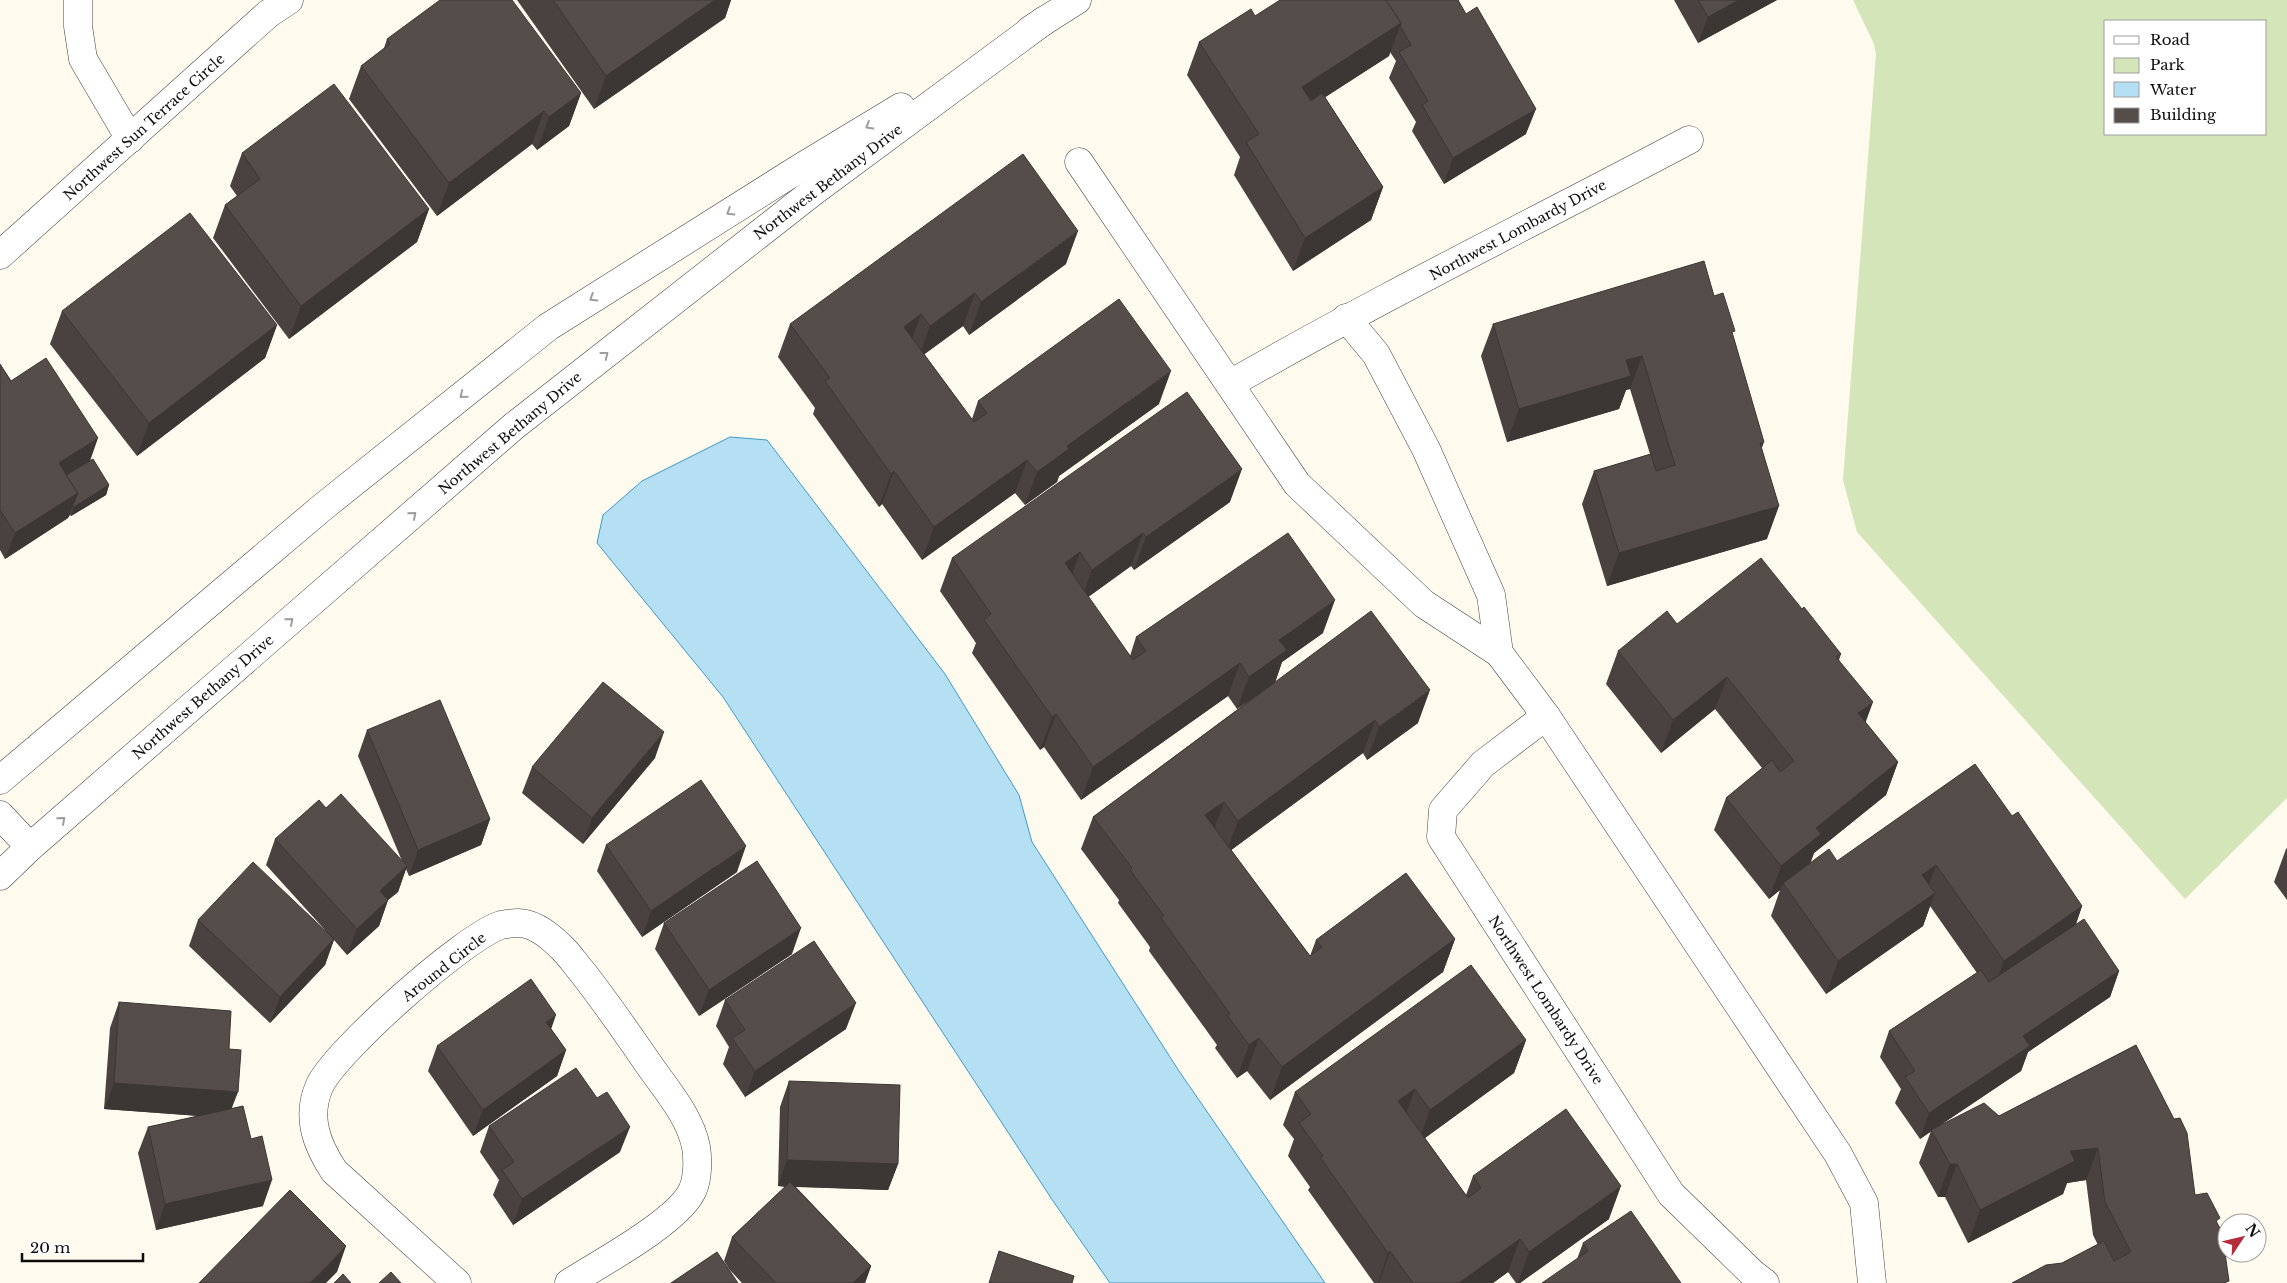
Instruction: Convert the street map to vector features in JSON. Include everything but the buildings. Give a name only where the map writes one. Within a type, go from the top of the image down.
[{"type":"street","points":[[78,0],[78,26],[83,59],[130,139]]},
{"type":"street","name":"Northwest Sun Terrace Circle","points":[[0,255],[268,14],[289,0]]},
{"type":"street","name":"Northwest Bethany Drive","points":[[0,780],[324,506],[548,327],[800,168],[1077,0]]},
{"type":"street","name":"Northwest Bethany Drive","points":[[0,876],[30,847],[514,426],[814,191],[1046,20]]},
{"type":"street","name":"Northwest Lombardy Drive","points":[[1230,384],[1346,318],[1435,274],[1689,140]]},
{"type":"street","points":[[1079,162],[1297,484],[1424,604],[1498,653],[1546,716],[1838,1154],[1864,1203],[1872,1283]]},
{"type":"street","points":[[1346,318],[1376,354],[1426,450],[1491,596],[1498,653]]},
{"type":"street","name":"Northwest Lombardy Drive","points":[[1546,716],[1483,764],[1471,777],[1443,810],[1441,837],[1670,1194],[1752,1273],[1765,1283]]},
{"type":"street","points":[[0,815],[30,847]]},
{"type":"street","name":"Around Circle","points":[[457,1283],[334,1171],[322,1153],[314,1133],[312,1112],[318,1088],[329,1070],[418,983],[476,939],[500,925],[519,922],[538,928],[562,947],[603,998],[685,1118],[696,1146],[696,1171],[693,1189],[682,1206],[647,1235],[569,1283]]},
{"type":"green space","points":[[1853,0],[2287,0],[2287,798],[2185,899],[1857,532],[1843,480],[1876,54],[1874,44]]},
{"type":"water","points":[[730,437],[767,440],[945,674],[1019,795],[1032,842],[1179,1071],[1325,1283],[1110,1283],[1053,1201],[723,697],[597,543],[603,515],[642,481]]}]
